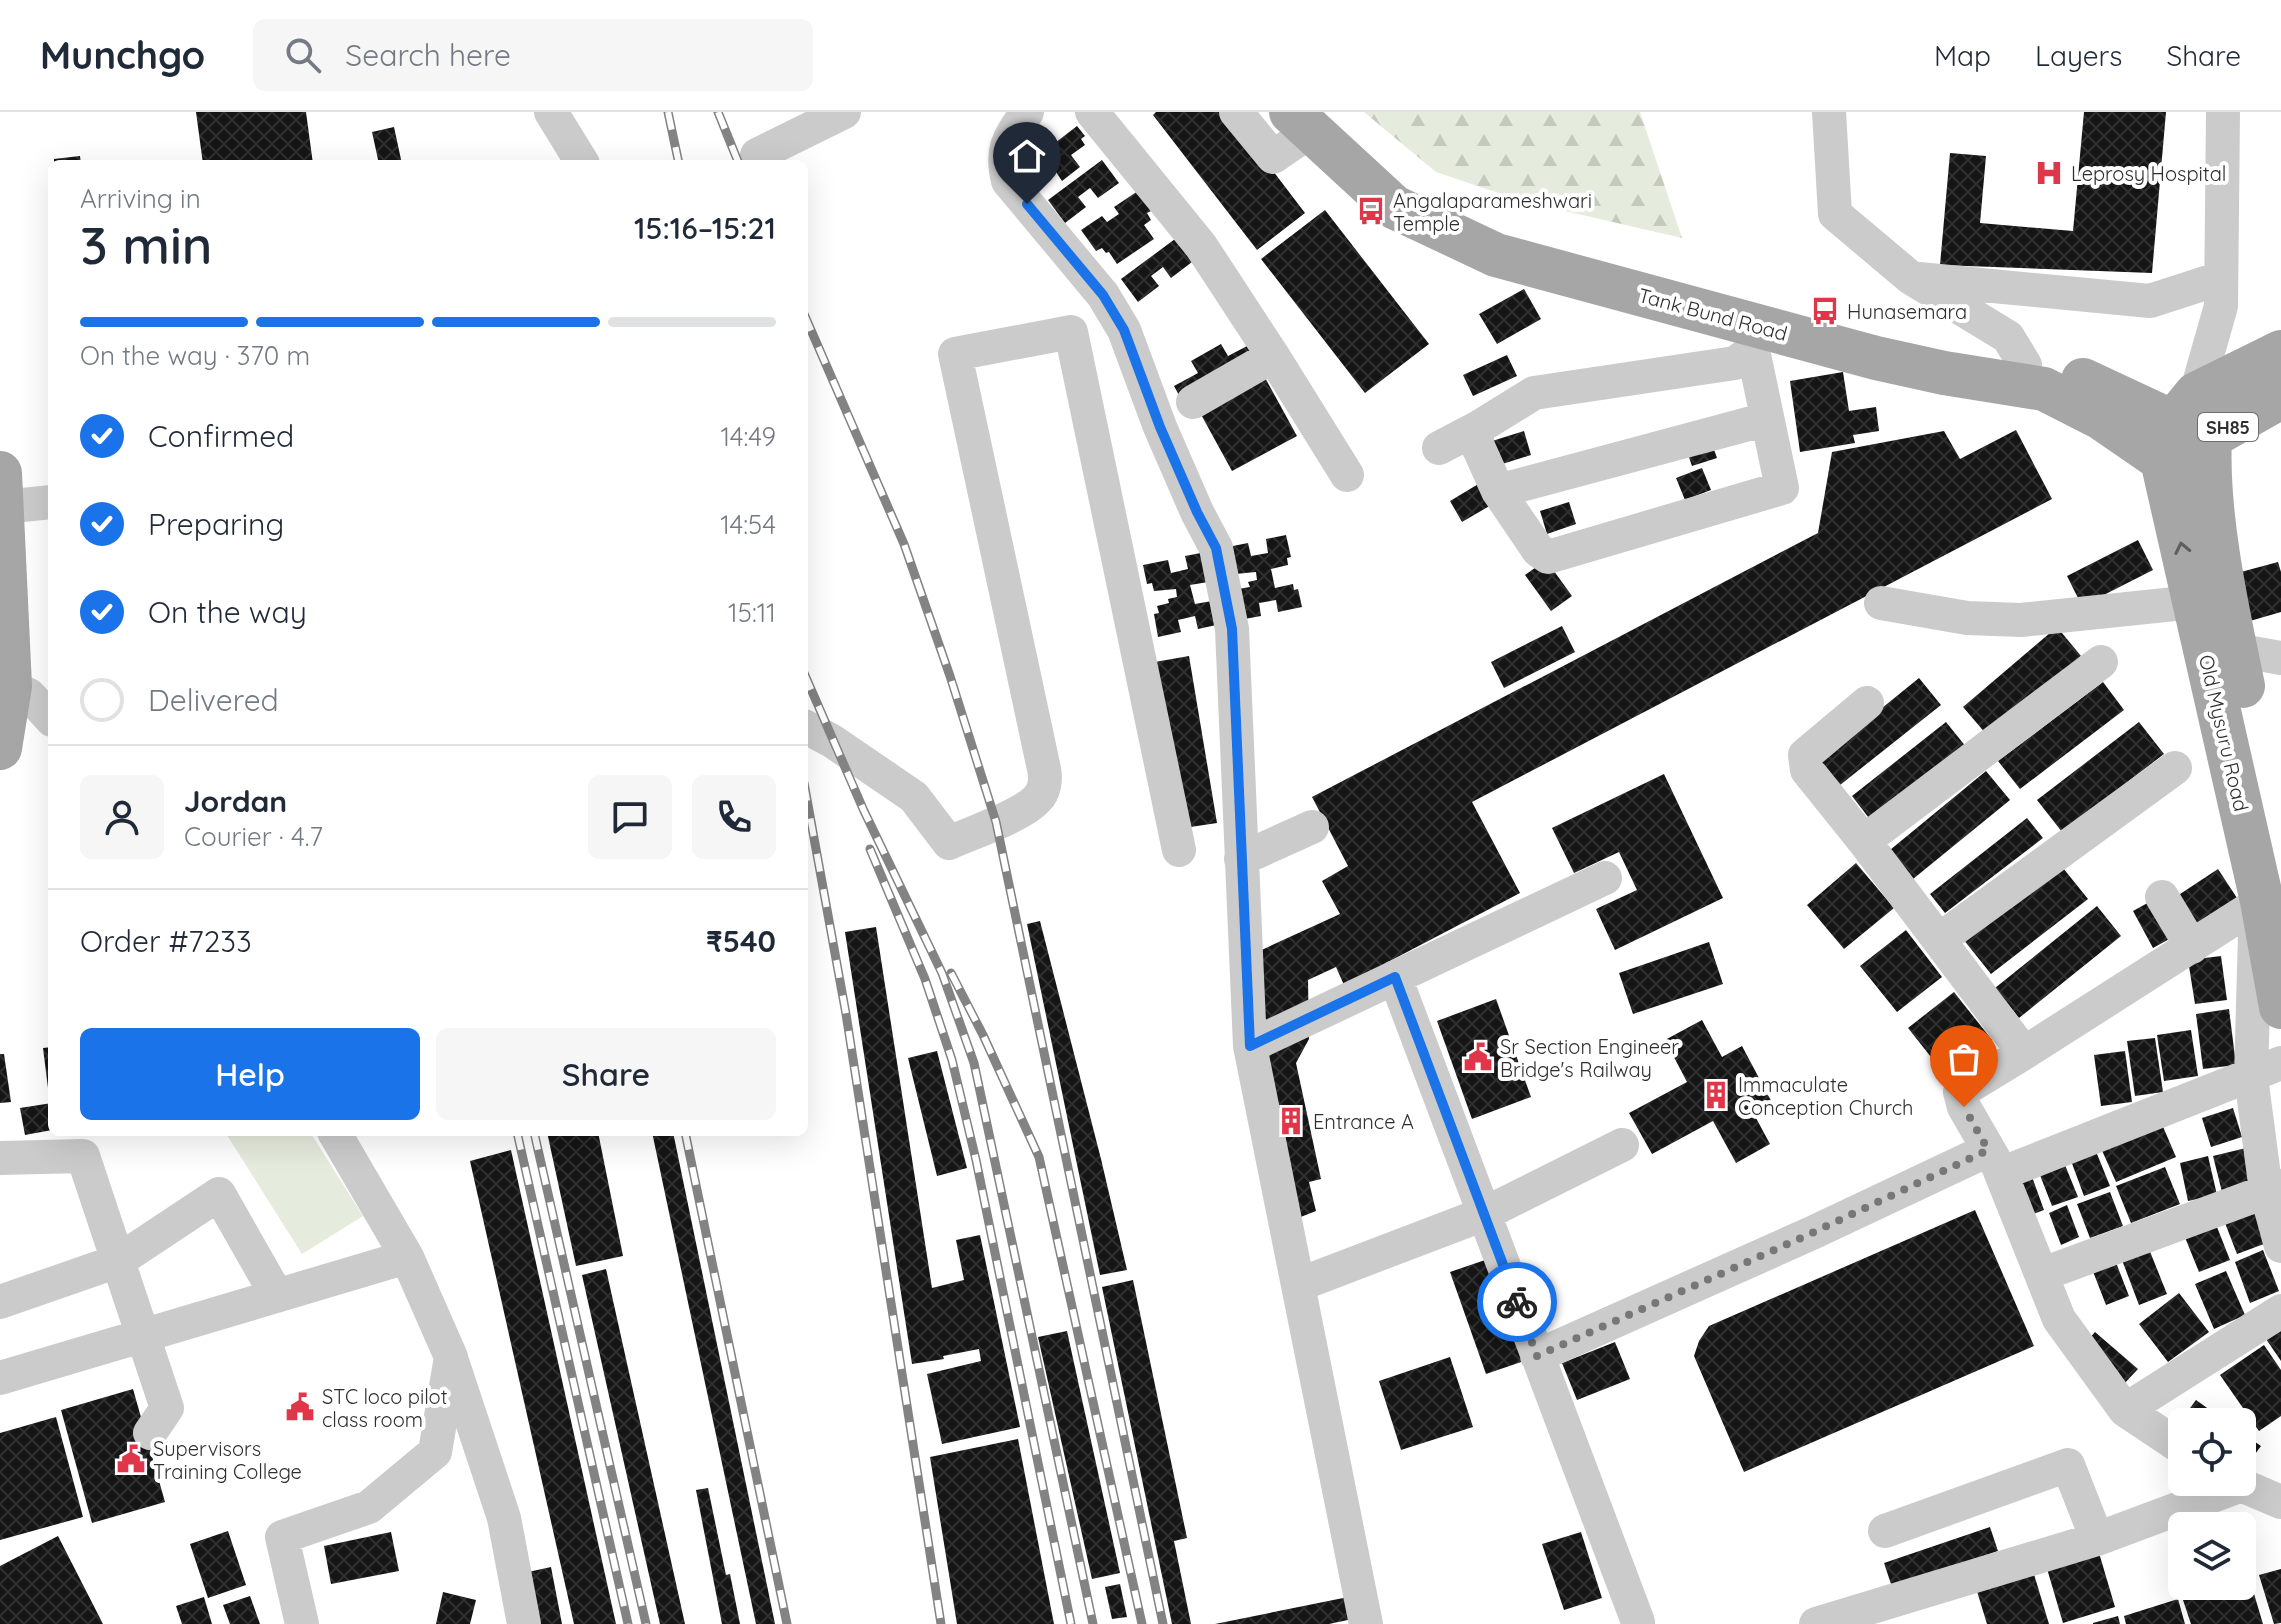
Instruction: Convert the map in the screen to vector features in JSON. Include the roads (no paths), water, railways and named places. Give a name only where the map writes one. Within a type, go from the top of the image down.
[{"type":"main road","name":"Tank Bund Road","points":[[1304,118],[1394,207],[1496,255],[1757,339],[2044,389],[2101,418],[2190,438]]},
{"type":"main road","name":"Tank Bund Road","points":[[1304,118],[1401,196],[1500,243],[1945,361],[2045,366],[2099,386],[2190,438]]},
{"type":"main road","name":"SH85","points":[[2190,438],[2281,352]]},
{"type":"main road","name":"SH85","points":[[2190,438],[2281,397]]},
{"type":"main road","name":"Old Mysuru Road","points":[[2190,438],[2194,602],[2266,893]]},
{"type":"main road","name":"Old Mysuru Road","points":[[2190,438],[2235,650],[2281,1007]]},
{"type":"main road","points":[[0,748],[10,686],[2,578],[1,490]]},
{"type":"street","points":[[551,112],[581,160]]},
{"type":"street","points":[[757,155],[844,112]]},
{"type":"street","points":[[1027,112],[1006,143],[1004,165],[1008,181],[1103,295],[1124,330],[1160,427],[1216,548],[1232,629],[1250,1046],[1366,1624]]},
{"type":"street","points":[[1092,112],[1201,246],[1347,475]]},
{"type":"street","points":[[1236,112],[1273,157],[1304,118]]},
{"type":"street","points":[[1829,112],[1835,214],[1911,278],[2008,337],[2025,365]]},
{"type":"street","points":[[2190,438],[2221,306],[2223,112]]},
{"type":"street","points":[[1911,278],[2150,301],[2221,278]]},
{"type":"street","points":[[808,728],[914,797],[949,843],[1020,810],[1041,796],[1045,783],[1044,769],[955,354],[1071,332],[1179,850]]},
{"type":"street","points":[[1479,427],[1476,442],[1498,491],[1538,550],[1548,557],[1782,488],[1767,419],[1757,339]]},
{"type":"street","points":[[1439,448],[1534,393],[1735,363],[1757,339]]},
{"type":"street","points":[[1193,402],[1273,356]]},
{"type":"street","points":[[1498,491],[1767,419]]},
{"type":"street","points":[[1,490],[48,501]]},
{"type":"street","points":[[1881,603],[1967,618],[2021,620],[2194,602]]},
{"type":"street","points":[[2235,650],[2281,658]]},
{"type":"street","points":[[1864,841],[2101,662]]},
{"type":"street","points":[[10,686],[29,695],[48,716]]},
{"type":"street","points":[[1867,703],[1805,755],[1807,770],[2024,1053]]},
{"type":"street","points":[[1939,940],[2175,768]]},
{"type":"street","points":[[1241,859],[1312,827]]},
{"type":"street","points":[[1250,1046],[1605,878]]},
{"type":"street","points":[[2168,1439],[2125,1410],[2059,1319],[1998,1166],[1964,1107],[1960,1092],[2192,947],[2266,893]]},
{"type":"street","points":[[2266,893],[2266,1070],[2281,1246]]},
{"type":"street","points":[[2162,897],[2192,947]]},
{"type":"street","points":[[1395,977],[1638,1622]]},
{"type":"street","points":[[2018,1167],[2266,1070]]},
{"type":"street","points":[[336,1136],[407,1257],[451,1357],[504,1518],[524,1624]]},
{"type":"street","points":[[1298,1285],[1484,1214],[1622,1145]]},
{"type":"street","points":[[1537,1356],[1988,1150]]},
{"type":"street","points":[[0,1158],[83,1156],[167,1408],[150,1433]]},
{"type":"street","points":[[2054,1270],[2274,1189]]},
{"type":"street","points":[[0,1302],[118,1261],[219,1194],[277,1296]]},
{"type":"street","points":[[0,1378],[407,1257]]},
{"type":"street","points":[[2125,1410],[2281,1311]]},
{"type":"street","points":[[302,1624],[282,1537],[369,1507],[435,1452],[451,1357]]},
{"type":"street","points":[[1885,1531],[2068,1465],[2097,1539]]},
{"type":"street","points":[[2256,1492],[2281,1502]]},
{"type":"street","points":[[1834,1621],[2097,1539],[2206,1496]]},
{"type":"railway","points":[[668,112],[678,160]]},
{"type":"railway","points":[[718,112],[737,160]]},
{"type":"railway","points":[[808,323],[904,544],[996,822],[1163,1624]]},
{"type":"railway","points":[[808,682],[864,811],[942,973],[974,1063],[1093,1624]]},
{"type":"railway","points":[[808,805],[846,1014],[941,1624]]},
{"type":"railway","points":[[870,849],[925,979],[952,1060],[976,1160],[1071,1624]]},
{"type":"railway","points":[[951,973],[1039,1157],[1142,1624]]},
{"type":"railway","points":[[518,1136],[628,1624]]},
{"type":"railway","points":[[535,1136],[646,1624]]},
{"type":"railway","points":[[686,1136],[787,1624]]},
{"type":"place","name":"Leprosy Hospital","points":[[2049,173]]},
{"type":"place","name":"Angalaparameshwari Temple","points":[[1371,211]]},
{"type":"place","name":"Hunasemara","points":[[1825,311]]},
{"type":"place","name":"Sr Section Engineer Bridge's Railway","points":[[1478,1057]]},
{"type":"place","name":"Immaculate Conception Church","points":[[1716,1095]]},
{"type":"place","name":"Entrance A","points":[[1291,1121]]},
{"type":"place","name":"STC loco pilot class room","points":[[300,1407]]},
{"type":"place","name":"Supervisors Training College","points":[[131,1459]]}]
